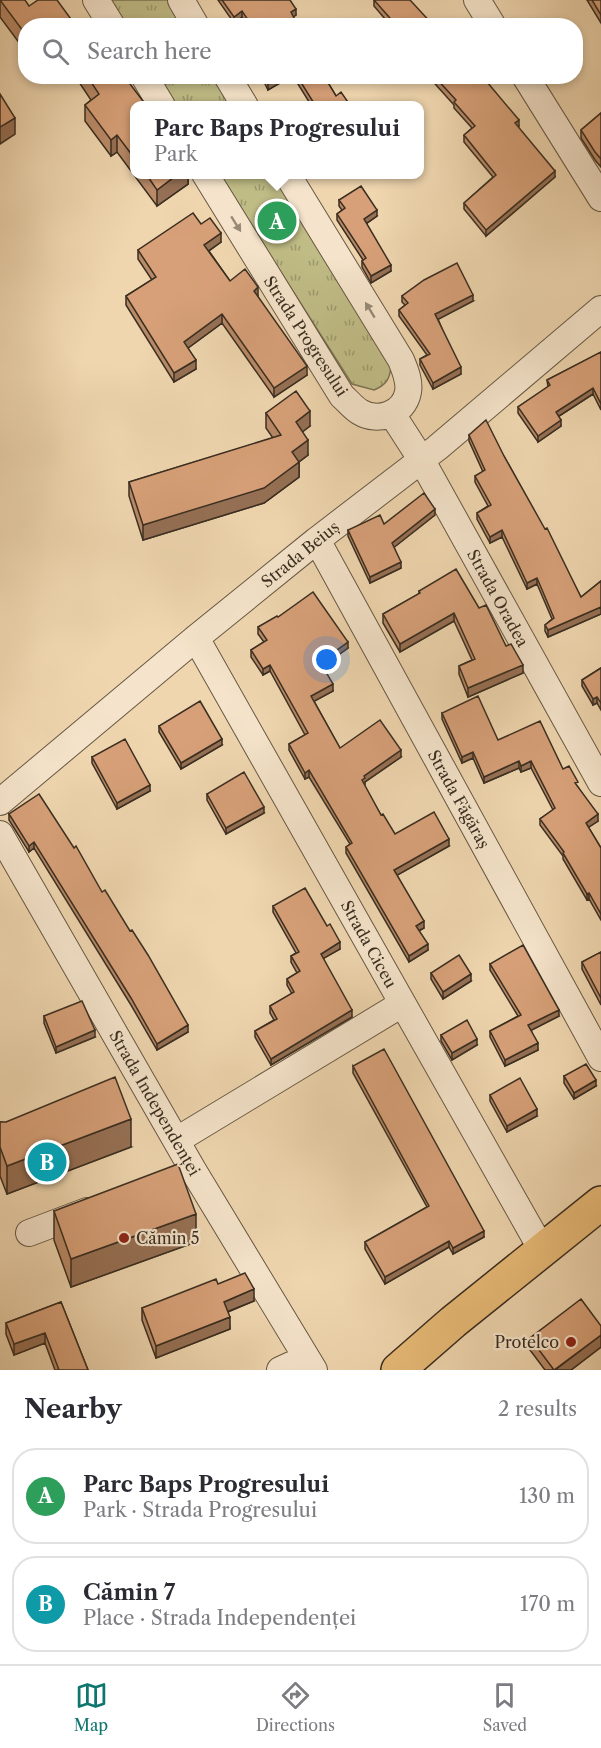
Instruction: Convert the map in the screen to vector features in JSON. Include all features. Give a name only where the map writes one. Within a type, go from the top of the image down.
[{"type":"main road","points":[[410,1366],[453,1322],[601,1203]]},
{"type":"street","points":[[96,0],[107,18]]},
{"type":"street","points":[[181,0],[191,18]]},
{"type":"street","points":[[477,0],[488,18]]},
{"type":"street","points":[[149,84],[160,101]]},
{"type":"street","points":[[232,84],[243,101]]},
{"type":"street","points":[[530,84],[601,198]]},
{"type":"street","name":"Strada Progresului","points":[[208,179],[342,396],[359,412],[376,419],[392,414]]},
{"type":"street","points":[[290,179],[401,360],[407,377],[408,392],[403,404],[392,414]]},
{"type":"street","name":"Strada Beiuș","points":[[0,802],[317,540],[598,321]]},
{"type":"street","name":"Strada Oradea","points":[[392,414],[422,459],[601,783]]},
{"type":"street","name":"Strada Făgăraș","points":[[317,540],[601,1058]]},
{"type":"street","name":"Strada Ciceu","points":[[196,638],[542,1250]]},
{"type":"street","name":"Strada Independenței","points":[[0,834],[130,1083],[177,1140],[182,1174],[310,1364]]},
{"type":"street","points":[[177,1140],[402,1004]]},
{"type":"street","points":[[29,1233],[106,1204]]},
{"type":"street","points":[[280,1370],[310,1364]]},
{"type":"green space","points":[[109,0],[172,0],[184,18],[121,18]]},
{"type":"green space","points":[[162,84],[222,84],[233,101],[173,101]]},
{"type":"green space","points":[[222,179],[278,179],[391,366],[387,381],[374,390],[352,384]]},
{"type":"building","points":[[0,0],[25,0],[29,6],[38,0],[57,0],[70,18],[18,18],[18,24]]},
{"type":"building","points":[[222,0],[290,0],[296,9],[291,12],[294,18],[247,18],[242,11],[234,17]]},
{"type":"building","points":[[374,0],[410,0],[427,18],[390,18]]},
{"type":"building","points":[[592,0],[601,0],[601,15]]},
{"type":"building","points":[[92,84],[130,84],[143,101],[130,101],[130,152],[117,135],[111,140],[85,105],[99,94]]},
{"type":"building","points":[[302,84],[329,84],[336,96],[341,92],[347,101],[313,101]]},
{"type":"building","points":[[441,84],[489,84],[519,120],[515,123],[555,171],[486,230],[464,203],[496,175],[464,135],[475,126],[454,102],[456,100]]},
{"type":"building","points":[[0,94],[15,118],[0,127]]},
{"type":"building","points":[[601,113],[601,159],[581,130]]},
{"type":"building","points":[[149,179],[171,179],[157,190]]},
{"type":"building","points":[[361,186],[377,210],[364,219],[391,265],[371,276],[362,261],[366,258],[337,214],[345,208],[339,200]]},
{"type":"building","points":[[193,213],[201,224],[210,218],[221,233],[204,245],[230,281],[245,269],[258,287],[254,291],[307,366],[274,388],[222,314],[184,342],[196,360],[174,373],[126,296],[156,277],[138,250]]},
{"type":"building","points":[[457,263],[473,295],[435,314],[461,367],[433,383],[420,359],[430,354],[399,310],[408,303],[402,296],[424,280]]},
{"type":"building","points":[[601,352],[601,404],[593,388],[556,412],[561,420],[538,436],[518,407],[550,385],[547,380]]},
{"type":"building","points":[[296,391],[310,411],[296,422],[308,440],[292,452],[299,462],[264,488],[143,525],[129,482],[281,435],[266,413]]},
{"type":"building","points":[[486,420],[545,529],[547,528],[581,597],[601,581],[601,607],[548,630],[545,625],[554,618],[537,578],[527,583],[502,530],[490,537],[477,513],[491,505],[475,476],[485,470],[469,435]]},
{"type":"building","points":[[424,493],[435,509],[392,543],[401,562],[370,577],[348,530],[380,515],[384,524]]},
{"type":"building","points":[[456,569],[479,608],[486,605],[506,646],[511,644],[523,665],[468,688],[459,666],[475,659],[454,613],[400,644],[383,614]]},
{"type":"building","points":[[313,592],[348,642],[320,662],[333,684],[311,696],[340,748],[380,720],[401,750],[364,776],[362,780],[381,815],[383,814],[395,834],[434,812],[449,839],[394,870],[424,921],[416,926],[428,944],[409,956],[346,847],[352,843],[309,770],[305,773],[289,744],[308,733],[270,665],[263,669],[251,650],[267,640],[258,627],[278,617]]},
{"type":"building","points":[[601,668],[601,703],[597,697],[593,699],[582,680]]},
{"type":"building","points":[[478,696],[498,740],[540,721],[563,769],[569,766],[578,782],[575,783],[598,814],[586,823],[601,848],[601,914],[564,852],[540,819],[555,808],[531,761],[521,766],[519,761],[484,777],[473,752],[462,757],[442,713]]},
{"type":"building","points":[[200,701],[222,739],[181,763],[159,726]]},
{"type":"building","points":[[125,739],[150,785],[117,803],[92,757]]},
{"type":"building","points":[[244,772],[264,807],[226,828],[207,794]]},
{"type":"building","points":[[39,794],[74,848],[76,846],[102,892],[105,890],[130,931],[132,930],[188,1025],[157,1044],[34,842],[29,846],[9,814]]},
{"type":"building","points":[[305,888],[327,926],[330,924],[340,942],[321,954],[352,1010],[271,1059],[255,1031],[277,1019],[270,1006],[294,992],[287,979],[300,971],[291,956],[299,952],[273,906]]},
{"type":"building","points":[[523,945],[559,1010],[528,1025],[538,1043],[505,1060],[490,1031],[521,1015],[490,964]]},
{"type":"building","points":[[601,952],[601,998],[582,962]]},
{"type":"building","points":[[459,955],[471,974],[443,992],[431,973]]},
{"type":"building","points":[[82,1001],[95,1030],[56,1047],[44,1016]]},
{"type":"building","points":[[467,1020],[477,1039],[452,1053],[441,1035]]},
{"type":"building","points":[[384,1049],[484,1231],[453,1248],[449,1241],[385,1277],[365,1242],[429,1206],[353,1066]]},
{"type":"building","points":[[586,1064],[596,1080],[574,1093],[564,1076]]},
{"type":"building","points":[[115,1077],[131,1119],[7,1166],[0,1147],[0,1122],[6,1122]]},
{"type":"building","points":[[520,1078],[537,1109],[507,1126],[490,1095]]},
{"type":"building","points":[[178,1164],[196,1214],[71,1259],[54,1211]]},
{"type":"building","points":[[245,1273],[254,1289],[224,1302],[230,1317],[156,1346],[142,1308],[216,1279],[218,1284]]},
{"type":"building","name":"Protelco","points":[[581,1299],[601,1326],[601,1335],[554,1370],[530,1338]]},
{"type":"building","points":[[61,1302],[88,1370],[59,1370],[45,1333],[14,1344],[6,1323]]},
{"type":"place","name":"Parc Baps Progresului","points":[[277,221]]},
{"type":"place","name":"Cămin 7","points":[[47,1162]]},
{"type":"place","name":"Cămin 5","points":[[124,1238]]},
{"type":"place","name":"Protelco","points":[[571,1342]]}]
